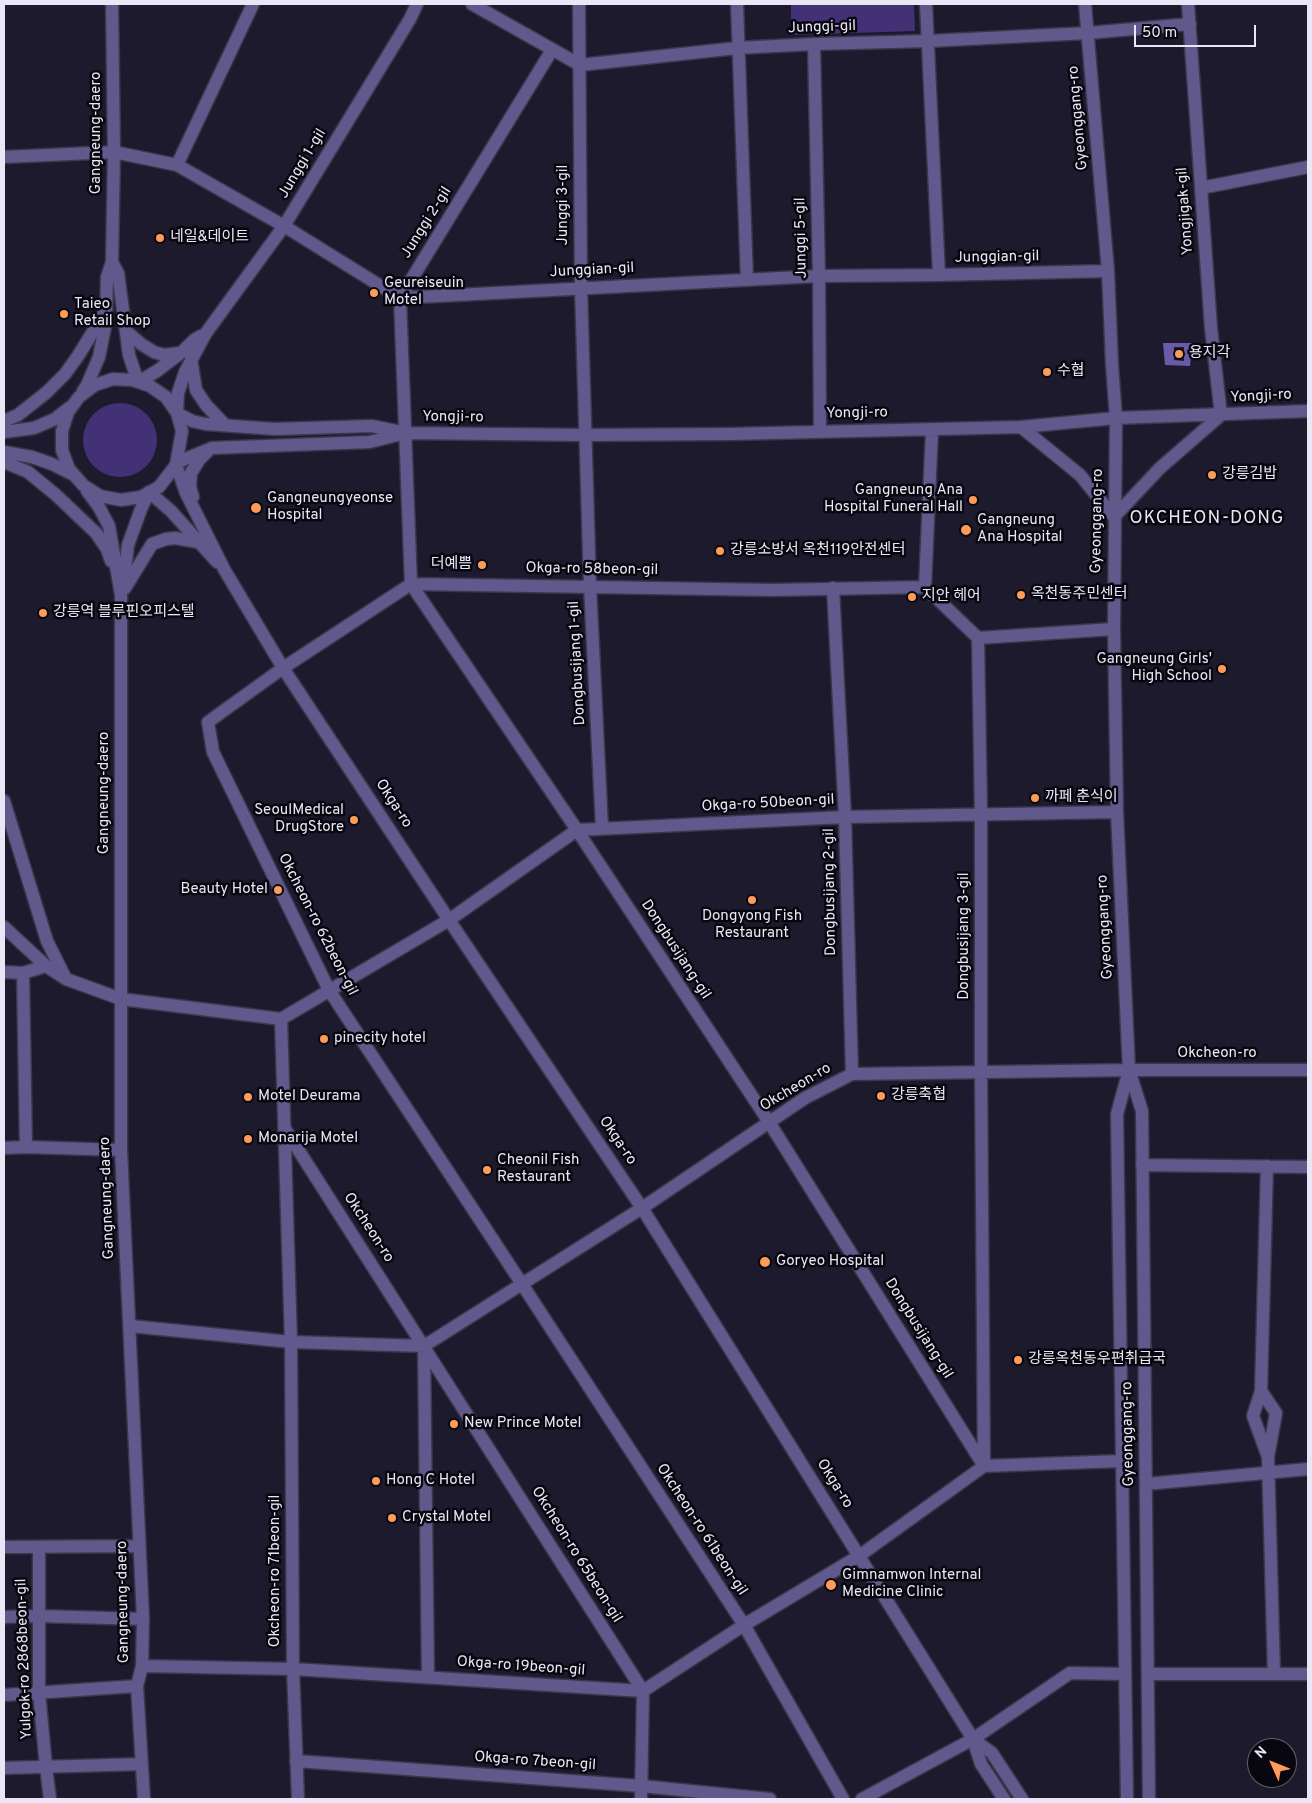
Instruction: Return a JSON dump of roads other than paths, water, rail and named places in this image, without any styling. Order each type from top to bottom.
[{"type":"street","name":"Gangneung-daero","points":[[112,4],[114,152],[112,262]]},
{"type":"street","points":[[177,165],[253,4]]},
{"type":"street","name":"Junggi 1-gil","points":[[186,356],[206,333],[284,226],[410,19],[417,4]]},
{"type":"street","points":[[472,4],[580,66]]},
{"type":"street","name":"Junggi 3-gil","points":[[579,4],[581,288],[585,435]]},
{"type":"street","points":[[737,4],[737,48],[747,280]]},
{"type":"street","points":[[926,4],[939,275]]},
{"type":"street","name":"Gyeonggang-ro","points":[[1085,4],[1108,271],[1116,418],[1114,630],[1117,812],[1129,1070],[1142,1111],[1149,1799]]},
{"type":"street","name":"Yongjigak-gil","points":[[1188,4],[1210,328],[1221,415]]},
{"type":"street","name":"Junggi-gil","points":[[580,66],[737,48],[1088,33],[1190,24]]},
{"type":"street","name":"Junggi 5-gil","points":[[814,44],[820,431]]},
{"type":"street","name":"Junggi 2-gil","points":[[400,298],[552,50]]},
{"type":"street","points":[[4,157],[114,152],[177,165],[284,226],[400,298],[411,584],[283,668]]},
{"type":"street","points":[[1201,188],[1308,167]]},
{"type":"street","points":[[112,262],[107,276],[106,322],[99,357],[87,385],[68,412],[62,431],[62,450],[70,470],[99,507],[109,526],[122,595]]},
{"type":"street","points":[[112,262],[118,273],[129,355],[138,382]]},
{"type":"street","name":"Junggian-gil","points":[[400,298],[819,276],[1108,271]]},
{"type":"street","points":[[4,420],[18,415],[47,392],[64,374],[89,339],[106,310]]},
{"type":"street","points":[[126,331],[154,352],[186,356]]},
{"type":"street","points":[[138,382],[186,356]]},
{"type":"street","points":[[186,356],[178,393],[177,413],[182,432],[177,463],[182,484],[224,569]]},
{"type":"street","points":[[186,356],[196,390],[206,405],[226,425]]},
{"type":"street","points":[[4,432],[34,428],[55,419],[95,385],[113,379],[132,380],[150,386],[166,397],[177,413]]},
{"type":"street","name":"Yongji-ro","points":[[177,413],[192,421],[205,424],[275,429],[372,426],[406,433],[585,435],[932,430],[1021,427],[1116,418],[1308,411]]},
{"type":"street","points":[[1021,427],[1080,475],[1114,517],[1160,468],[1221,415]]},
{"type":"street","points":[[932,430],[925,587],[978,638],[1114,630]]},
{"type":"street","name":"Yongji-ro","points":[[212,448],[370,442],[406,433]]},
{"type":"street","name":"Dongbusijang 1-gil","points":[[585,435],[590,586],[602,828]]},
{"type":"street","points":[[4,452],[32,457],[52,464],[100,496],[120,500],[141,497],[159,487],[177,463],[212,448]]},
{"type":"street","points":[[196,510],[190,487],[191,473],[199,460],[212,448]]},
{"type":"street","points":[[4,462],[28,472],[56,495],[96,533],[107,549],[122,595]]},
{"type":"street","points":[[122,595],[128,545],[141,509],[150,492]]},
{"type":"street","points":[[150,492],[171,511],[224,569]]},
{"type":"street","points":[[122,595],[139,563],[152,544],[175,538],[198,542]]},
{"type":"street","name":"Okga-ro","points":[[224,569],[283,668],[642,1208],[973,1739],[981,1764],[1004,1799]]},
{"type":"street","name":"Okga-ro 58beon-gil","points":[[411,584],[773,590],[925,587]]},
{"type":"street","name":"Dongbusijang-gil","points":[[411,584],[577,830],[769,1122],[984,1466]]},
{"type":"street","name":"Dongbusijang 2-gil","points":[[833,588],[845,817],[852,1074]]},
{"type":"street","name":"Gangneung-daero","points":[[122,595],[121,1150],[143,1619],[142,1666],[137,1686],[144,1799]]},
{"type":"street","name":"Dongbusijang 3-gil","points":[[978,638],[981,814],[984,1466]]},
{"type":"street","name":"Okcheon-ro 62beon-gil","points":[[283,668],[208,722],[213,752],[329,990],[522,1284]]},
{"type":"street","points":[[4,801],[47,941],[66,979]]},
{"type":"street","name":"Okga-ro 50beon-gil","points":[[577,830],[845,817],[1117,812]]},
{"type":"street","points":[[4,927],[46,966],[66,979],[121,998],[281,1020],[449,920],[577,830]]},
{"type":"street","points":[[4,972],[23,973],[46,966]]},
{"type":"street","points":[[23,973],[26,1147]]},
{"type":"street","points":[[281,1020],[291,1342]]},
{"type":"street","name":"Gyeonggang-ro","points":[[1127,1799],[1117,1114],[1129,1070]]},
{"type":"street","name":"Okcheon-ro","points":[[284,1128],[424,1346],[642,1208],[805,1098],[852,1074],[1129,1070],[1308,1070]]},
{"type":"street","points":[[4,1148],[121,1150]]},
{"type":"street","points":[[1142,1165],[1308,1167]]},
{"type":"street","points":[[1267,1166],[1261,1391],[1253,1416],[1268,1457]]},
{"type":"street","name":"Okcheon-ro 61beon-gil","points":[[522,1284],[744,1625],[843,1799]]},
{"type":"street","points":[[130,1326],[291,1342],[424,1346],[428,1677]]},
{"type":"street","name":"Okcheon-ro 71beon-gil","points":[[291,1342],[293,1669],[298,1799]]},
{"type":"street","name":"Okcheon-ro 65beon-gil","points":[[424,1346],[643,1691]]},
{"type":"street","points":[[1261,1391],[1276,1412],[1268,1457],[1274,1674]]},
{"type":"street","points":[[641,1799],[643,1691],[744,1625],[859,1556],[984,1466],[1121,1461]]},
{"type":"street","points":[[1146,1484],[1308,1469]]},
{"type":"street","points":[[4,1547],[140,1546]]},
{"type":"street","name":"Yulgok-ro 2868beon-gil","points":[[39,1547],[39,1692],[50,1799]]},
{"type":"street","points":[[4,1617],[39,1616],[143,1619]]},
{"type":"street","name":"Okga-ro 19beon-gil","points":[[142,1666],[293,1669],[643,1691]]},
{"type":"street","points":[[862,1799],[973,1739],[1070,1673],[1125,1674]]},
{"type":"street","points":[[1148,1674],[1308,1674]]},
{"type":"street","points":[[4,1694],[137,1686]]},
{"type":"street","name":"Okga-ro","points":[[973,1739],[992,1753],[1022,1799]]},
{"type":"street","name":"Okga-ro 7beon-gil","points":[[296,1761],[641,1786],[770,1799]]},
{"type":"street","points":[[4,1768],[142,1764]]},
{"type":"place","name":"네일&데이트","points":[[160,238]]},
{"type":"place","name":"Geureiseuin Motel","points":[[374,293]]},
{"type":"place","name":"Taieo Retail Shop","points":[[64,314]]},
{"type":"place","name":"용지각","points":[[1179,354]]},
{"type":"place","name":"수협","points":[[1047,372]]},
{"type":"place","name":"강릉김밥","points":[[1212,475]]},
{"type":"place","name":"Gangneung Ana Hospital Funeral Hall","points":[[973,500]]},
{"type":"place","name":"Gangneungyeonse Hospital","points":[[256,508]]},
{"type":"place","name":"Gangneung Ana Hospital","points":[[966,530]]},
{"type":"place","name":"강릉소방서 옥천119안전센터","points":[[720,551]]},
{"type":"place","name":"더예쁨","points":[[482,565]]},
{"type":"place","name":"옥천동주민센터","points":[[1021,595]]},
{"type":"place","name":"지안 헤어","points":[[912,597]]},
{"type":"place","name":"강릉역 블루핀오피스텔","points":[[43,613]]},
{"type":"place","name":"Gangneung Girls' High School","points":[[1222,669]]},
{"type":"place","name":"까페 춘식이","points":[[1035,798]]},
{"type":"place","name":"SeoulMedical DrugStore","points":[[354,820]]},
{"type":"place","name":"Beauty Hotel","points":[[278,890]]},
{"type":"place","name":"Dongyong Fish Restaurant","points":[[752,900]]},
{"type":"place","name":"pinecity hotel","points":[[324,1039]]},
{"type":"place","name":"강릉축협","points":[[881,1096]]},
{"type":"place","name":"Motel Deurama","points":[[248,1097]]},
{"type":"place","name":"Monarija Motel","points":[[248,1139]]},
{"type":"place","name":"Cheonil Fish Restaurant","points":[[487,1170]]},
{"type":"place","name":"Goryeo Hospital","points":[[765,1262]]},
{"type":"place","name":"강릉옥천동우편취급국","points":[[1018,1360]]},
{"type":"place","name":"New Prince Motel","points":[[454,1424]]},
{"type":"place","name":"Hong C Hotel","points":[[376,1481]]},
{"type":"place","name":"Crystal Motel","points":[[392,1518]]},
{"type":"place","name":"Gimnamwon Internal Medicine Clinic","points":[[831,1585]]},
{"type":"district","name":"OKCHEON-DONG","points":[[1207,519]]}]
